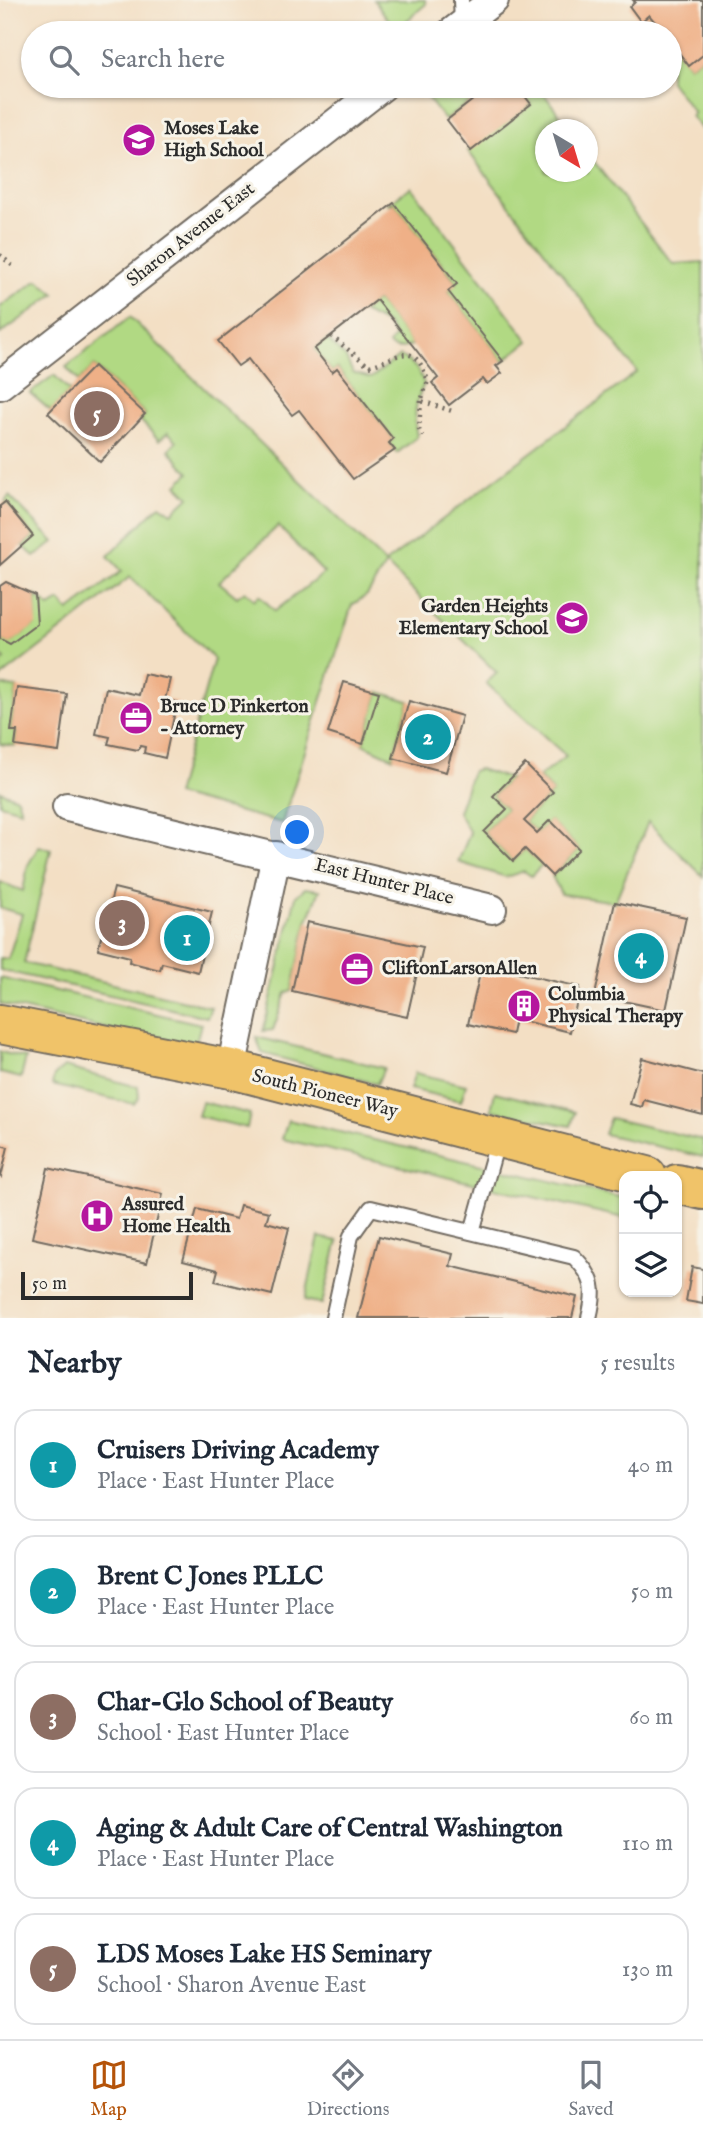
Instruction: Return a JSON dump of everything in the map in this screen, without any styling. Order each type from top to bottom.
[{"type":"main road","name":"South Pioneer Way","points":[[0,1024],[231,1069],[627,1171]]},
{"type":"main road","points":[[682,1185],[703,1191]]},
{"type":"street","points":[[458,19],[494,0]]},
{"type":"street","name":"Sharon Avenue East","points":[[0,385],[368,98]]},
{"type":"street","name":"East Hunter Place","points":[[67,807],[492,909]]},
{"type":"street","points":[[231,1069],[276,856]]},
{"type":"lane","points":[[472,1232],[498,1138]]},
{"type":"lane","points":[[332,1318],[351,1236],[371,1208],[574,1257],[589,1272],[594,1296],[589,1318]]},
{"type":"path","points":[[0,255],[14,267]]},
{"type":"path","points":[[331,336],[369,366],[382,363],[394,354],[406,354],[417,360],[428,381],[421,401],[419,429],[422,437]]},
{"type":"path","points":[[421,401],[455,412]]},
{"type":"green space","points":[[374,0],[425,0],[426,4],[406,21],[389,21]]},
{"type":"green space","points":[[649,15],[654,21],[642,21]]},
{"type":"green space","points":[[703,55],[703,131],[691,116],[694,113],[682,97],[682,57],[689,66]]},
{"type":"green space","points":[[428,98],[475,98],[445,120]]},
{"type":"green space","points":[[526,98],[547,98],[563,119],[535,119],[535,182],[598,182],[598,167],[673,264],[703,262],[703,876],[648,822],[615,902],[561,894],[552,876],[579,849],[550,821],[537,833],[524,821],[553,792],[539,777],[566,756],[486,683],[497,673],[386,564],[367,595],[352,605],[282,823],[176,795],[214,659],[130,577],[0,678],[0,664],[5,659],[0,655],[0,639],[10,643],[36,624],[35,595],[50,607],[60,601],[69,611],[122,571],[108,556],[160,505],[172,513],[189,497],[177,485],[189,473],[169,450],[177,441],[168,432],[159,440],[140,420],[145,414],[94,366],[79,381],[66,367],[130,317],[385,563],[637,372],[468,151],[531,104]],"holes":[[[278,526],[324,573],[275,611],[259,595],[255,600],[245,591],[237,597],[219,582]]]},
{"type":"green space","points":[[411,187],[529,341],[503,361],[448,291],[457,283],[394,203],[387,204]]},
{"type":"green space","points":[[38,280],[55,294],[0,334],[0,307]]},
{"type":"green space","points":[[377,300],[413,345],[398,349],[391,347],[389,344],[395,337],[388,325],[362,312]]},
{"type":"green space","points":[[327,339],[346,358],[353,373],[371,378],[400,356],[418,371],[424,384],[416,410],[417,437],[397,453],[389,443],[393,439],[337,368],[332,372],[314,349]]},
{"type":"green space","points":[[54,375],[70,391],[51,411],[30,393]]},
{"type":"green space","points":[[9,496],[54,542],[35,557],[23,546],[33,536],[5,502]]},
{"type":"green space","points":[[0,685],[17,688],[11,730],[17,731],[15,746],[0,744]]},
{"type":"green space","points":[[379,692],[409,701],[393,758],[363,744]]},
{"type":"green space","points":[[479,769],[510,779],[493,796],[507,809],[484,832],[513,861],[525,849],[542,865],[531,876],[524,871],[506,877],[458,862],[470,833],[458,812],[472,771]]},
{"type":"green space","points":[[0,791],[17,798],[21,810],[0,804]]},
{"type":"green space","points":[[39,846],[51,850],[24,963],[211,1007],[207,1017],[0,970],[0,958],[8,959],[22,914],[0,908],[0,882],[23,891],[28,865]]},
{"type":"green space","points":[[305,888],[320,890],[307,922],[292,991],[286,993],[273,1030],[263,1031],[296,896]]},
{"type":"green space","points":[[0,978],[201,1024],[194,1049],[0,1004]]},
{"type":"green space","points":[[256,1037],[384,1068],[377,1084],[262,1053]]},
{"type":"green space","points":[[0,1052],[26,1058],[21,1078],[0,1073]]},
{"type":"green space","points":[[64,1067],[138,1087],[139,1098],[134,1104],[52,1085],[54,1076]]},
{"type":"green space","points":[[415,1073],[466,1085],[461,1101],[410,1089]]},
{"type":"green space","points":[[495,1092],[575,1112],[571,1126],[491,1110]]},
{"type":"green space","points":[[202,1102],[250,1114],[247,1128],[198,1116]]},
{"type":"green space","points":[[610,1118],[703,1140],[703,1157],[604,1134]]},
{"type":"green space","points":[[288,1120],[619,1197],[619,1217],[282,1139]]},
{"type":"green space","points":[[319,1237],[338,1241],[322,1304],[305,1300]]},
{"type":"building","points":[[633,0],[703,0],[703,55],[689,66],[682,57],[682,21],[654,21],[649,15],[640,21],[630,7],[635,2]]},
{"type":"building","points":[[475,98],[526,98],[531,104],[471,151],[447,120]]},
{"type":"building","points":[[394,203],[457,284],[448,291],[503,361],[496,366],[502,373],[487,384],[483,379],[449,405],[432,383],[438,378],[377,300],[314,349],[332,372],[337,368],[393,439],[389,443],[395,450],[353,479],[299,410],[292,415],[248,359],[238,366],[218,341]]},
{"type":"building","points":[[94,366],[145,414],[100,462],[48,413]]},
{"type":"building","points":[[5,502],[33,536],[0,565],[0,506]]},
{"type":"building","points":[[6,582],[35,595],[37,624],[10,644],[0,639],[0,586]]},
{"type":"building","name":"Bruce D Pinkerton - Attorney","points":[[144,674],[170,679],[165,700],[177,702],[165,758],[144,753],[145,747],[140,746],[138,750],[108,744],[110,737],[96,734],[106,688],[139,695]]},
{"type":"building","points":[[344,682],[379,692],[363,744],[328,733]]},
{"type":"building","points":[[17,688],[67,694],[59,752],[15,746],[17,731],[11,731]]},
{"type":"building","points":[[409,701],[462,716],[446,772],[393,758]]},
{"type":"building","points":[[525,764],[553,792],[524,821],[537,833],[550,820],[579,849],[552,876],[525,849],[513,861],[484,832],[507,809],[493,796]]},
{"type":"building","points":[[114,888],[212,912],[198,972],[162,963],[160,970],[129,962],[130,957],[98,949]]},
{"type":"building","points":[[615,902],[686,917],[666,1010],[595,995]]},
{"type":"building","name":"CliftonLarsonAllen","points":[[307,922],[423,947],[407,1017],[292,991]]},
{"type":"building","name":"Columbia Physical Therapy","points":[[482,965],[580,987],[570,1032],[515,1019],[512,1034],[468,1024]]},
{"type":"building","points":[[642,1058],[703,1074],[703,1115],[644,1100],[642,1107],[630,1104]]},
{"type":"building","points":[[0,1145],[8,1147],[1,1177],[0,1176]]},
{"type":"building","name":"Assured Home Health","points":[[48,1168],[163,1194],[147,1263],[32,1238]]},
{"type":"building","points":[[240,1205],[269,1212],[266,1222],[289,1228],[272,1295],[215,1281],[218,1270],[183,1261],[197,1209],[236,1219]]},
{"type":"building","points":[[379,1236],[453,1254],[450,1266],[577,1297],[572,1318],[358,1318]]},
{"type":"building","points":[[692,1267],[703,1269],[703,1304],[686,1301]]},
{"type":"place","name":"Moses Lake High School","points":[[139,140]]},
{"type":"place","name":"LDS Moses Lake HS Seminary","points":[[97,414]]},
{"type":"place","name":"Garden Heights Elementary School","points":[[572,618]]},
{"type":"place","name":"Bruce D Pinkerton - Attorney","points":[[136,718]]},
{"type":"place","name":"Brent C Jones PLLC","points":[[428,737]]},
{"type":"place","name":"Char-Glo School of Beauty","points":[[122,923]]},
{"type":"place","name":"Cruisers Driving Academy","points":[[187,938]]},
{"type":"place","name":"Aging & Adult Care of Central Washington","points":[[641,956]]},
{"type":"place","name":"CliftonLarsonAllen","points":[[357,969]]},
{"type":"place","name":"Columbia Physical Therapy","points":[[524,1006]]},
{"type":"place","name":"Assured Home Health","points":[[97,1216]]}]
